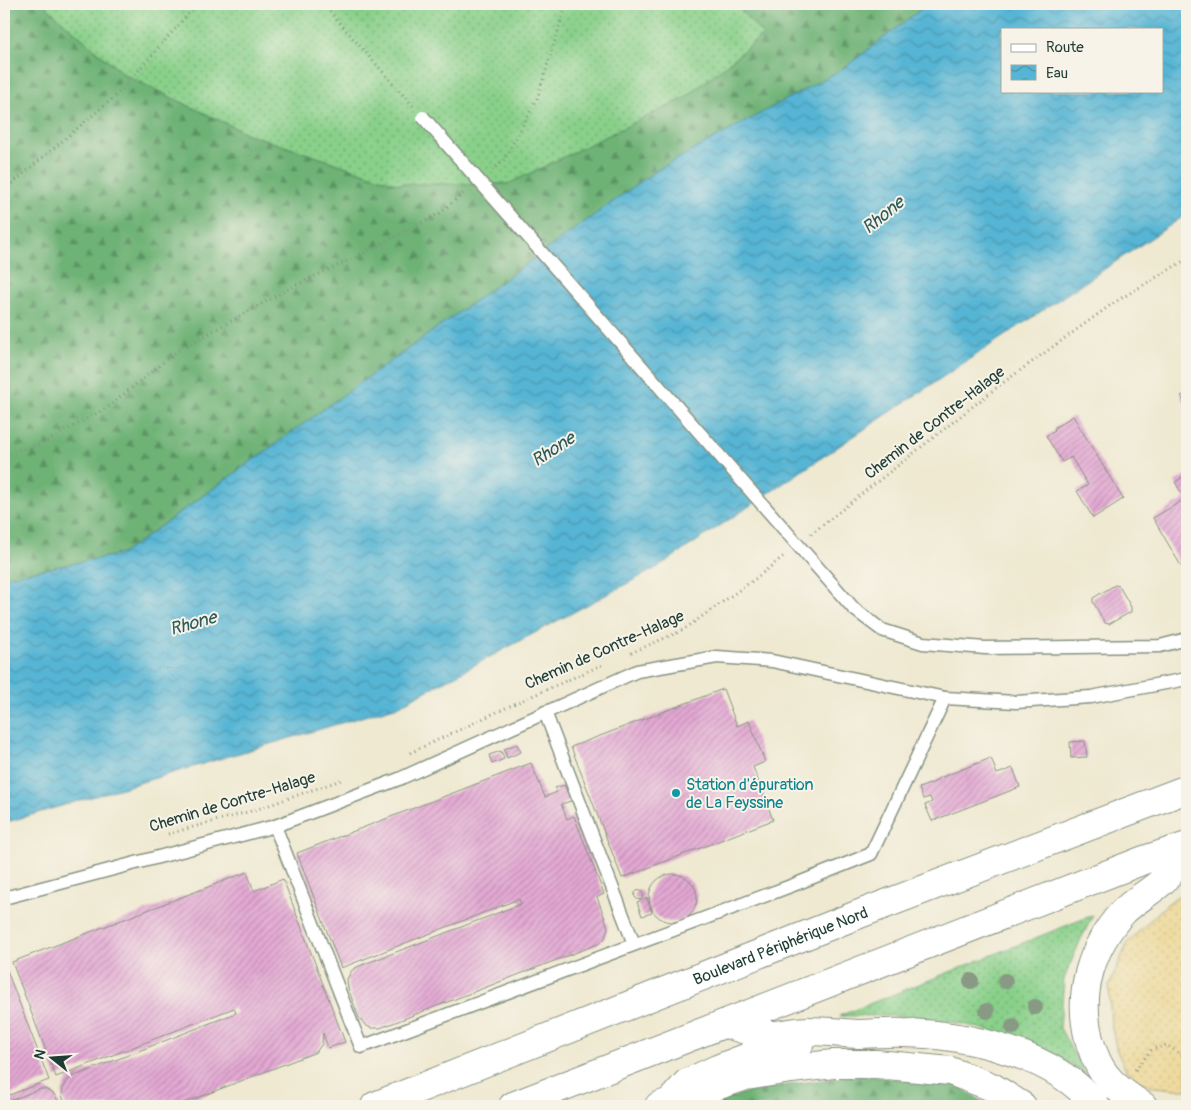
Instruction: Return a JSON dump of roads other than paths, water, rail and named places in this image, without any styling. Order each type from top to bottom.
[{"type":"main road","name":"Boulevard Périphérique Nord","points":[[375,1106],[872,909],[1187,789]]},
{"type":"main road","points":[[513,1106],[1144,860],[1187,846]]},
{"type":"main road","points":[[1143,1106],[1108,1078],[1097,1062],[1085,1023],[1086,983],[1098,948],[1110,929],[1135,901],[1160,883],[1187,852]]},
{"type":"main road","points":[[726,1024],[768,1035],[807,1031],[859,1034],[904,1033],[941,1036],[979,1043],[1021,1055],[1046,1065],[1068,1079],[1085,1093],[1096,1106]]},
{"type":"main road","points":[[665,1104],[687,1083],[740,1060],[789,1047],[859,1034]]},
{"type":"main road","points":[[665,1104],[746,1076],[825,1065],[877,1064],[950,1071],[992,1087],[1022,1106]]},
{"type":"lane","points":[[423,117],[854,609],[882,630],[923,643],[985,648],[1160,646],[1187,640]]},
{"type":"lane","points":[[4,898],[275,826],[399,779],[637,671],[717,657],[772,660],[945,698],[1016,702],[1091,697],[1187,679]]},
{"type":"lane","points":[[275,826],[361,1047],[796,884],[871,854],[945,698]]},
{"type":"lane","points":[[545,712],[634,944]]},
{"type":"water","name":"Rhone","points":[[928,4],[1187,4],[1187,214],[658,567],[398,706],[4,823],[4,577],[122,554],[657,170],[844,68]]},
{"type":"place","name":"Station d'épuration de La Feyssine","points":[[676,793]]}]
